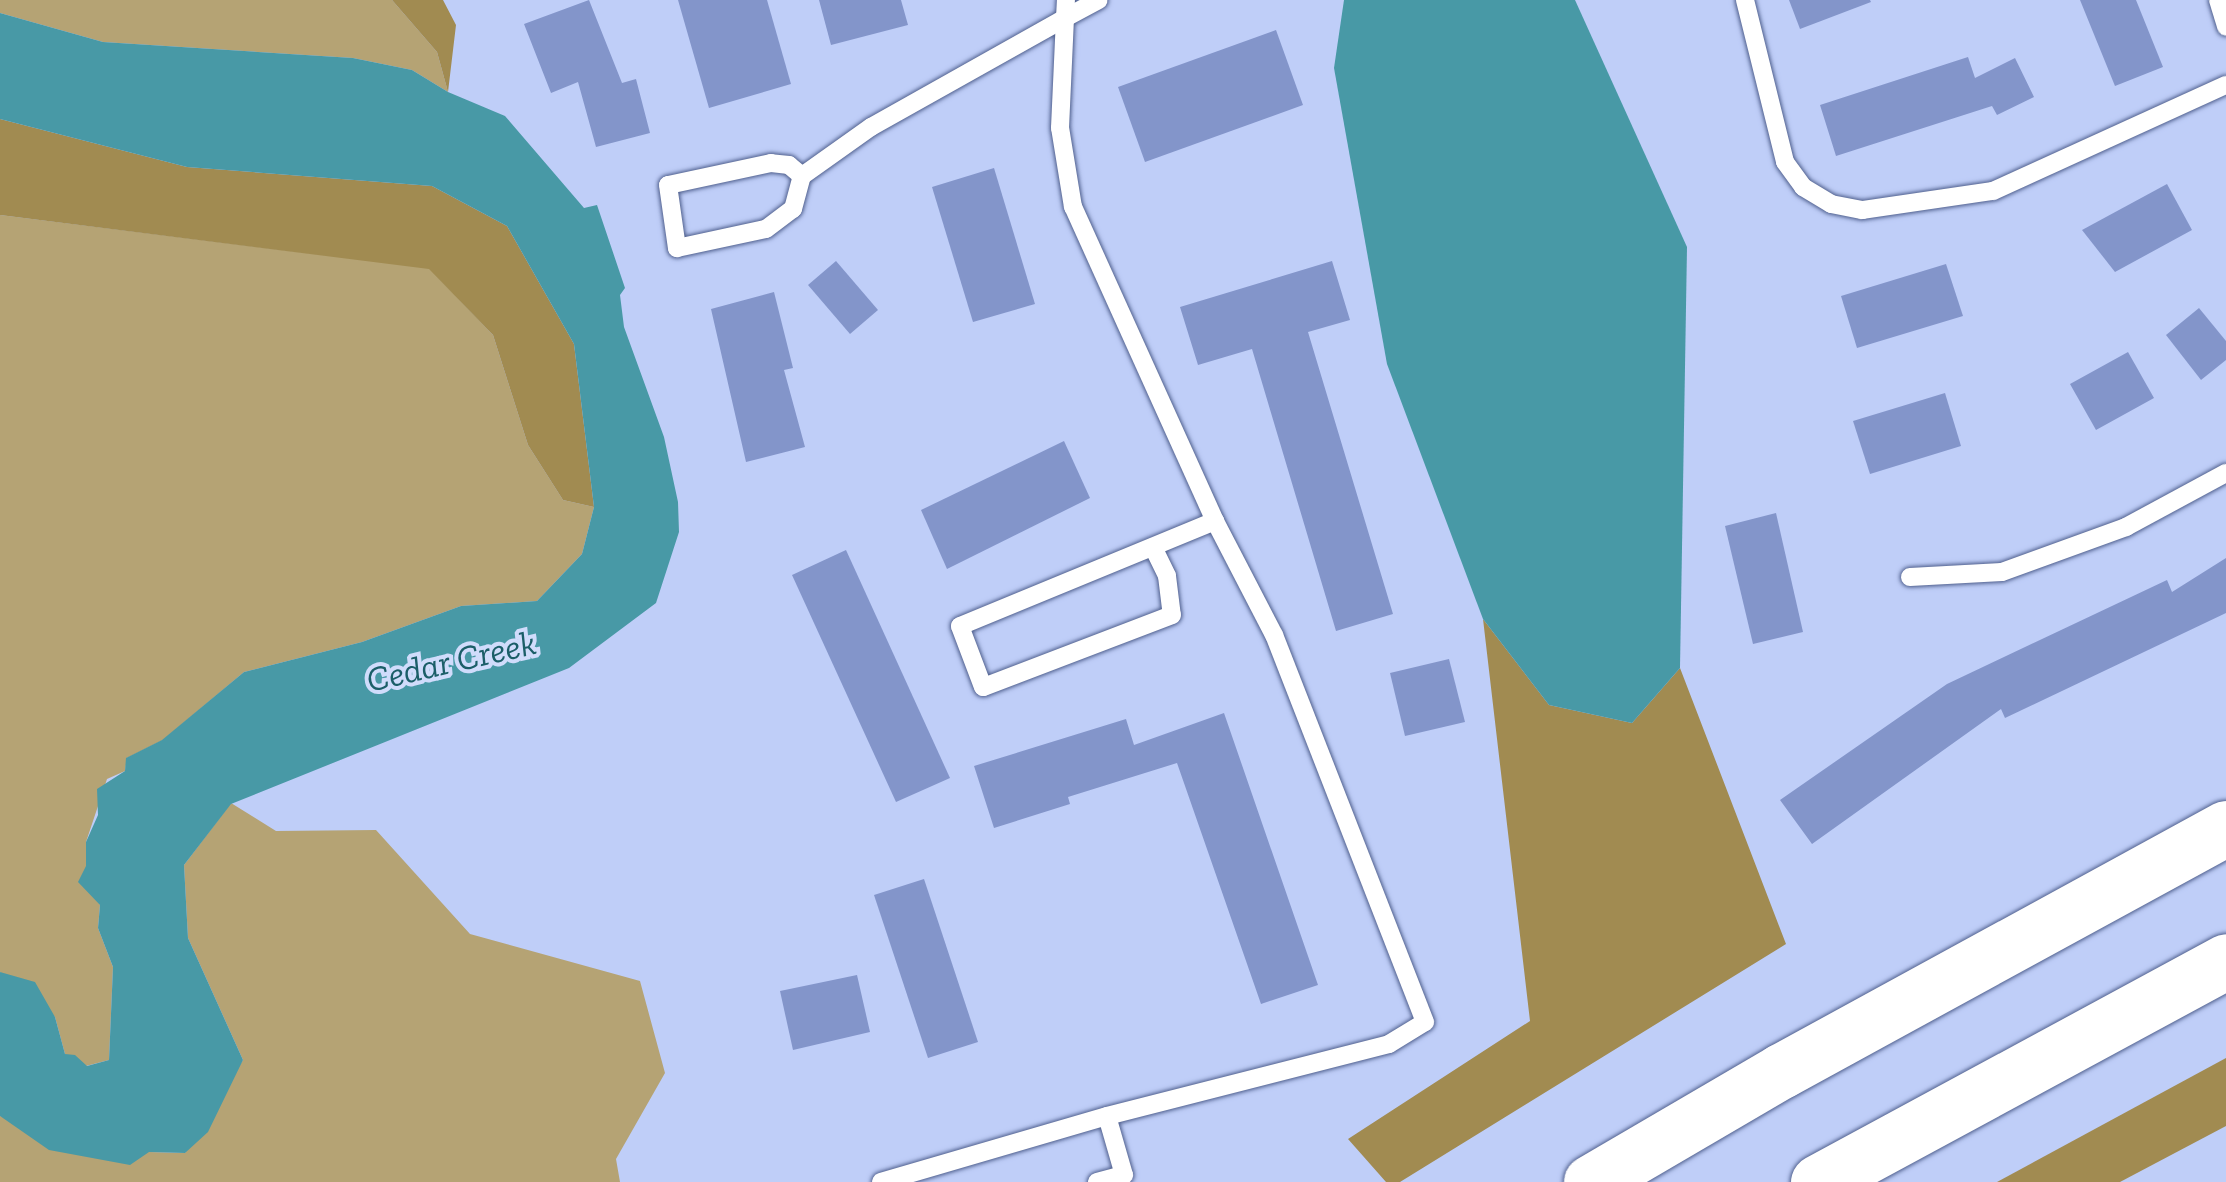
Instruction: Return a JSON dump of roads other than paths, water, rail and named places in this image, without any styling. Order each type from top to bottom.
[{"type":"highway","points":[[1591,1182],[1781,1071],[2226,828]]},
{"type":"highway","points":[[1818,1182],[2226,961]]},
{"type":"lane","points":[[802,176],[789,165],[770,162],[668,185],[677,248],[766,230],[793,209],[802,176],[871,128],[1066,9],[1099,0]]},
{"type":"lane","points":[[1744,0],[1785,162],[1803,187],[1831,204],[1862,210],[1994,191],[2226,85]]},
{"type":"lane","points":[[2218,0],[2226,27]]},
{"type":"lane","points":[[881,1182],[1107,1116],[1389,1044],[1425,1022],[1274,636],[1216,521],[1072,207],[1060,128],[1066,9]]},
{"type":"lane","points":[[1910,577],[2002,572],[2126,527],[2226,474]]},
{"type":"lane","points":[[1153,547],[1167,576],[1172,615],[984,687],[960,626],[1216,521]]},
{"type":"lane","points":[[1096,1182],[1124,1174],[1107,1116]]},
{"type":"water","points":[[1344,0],[1575,0],[1687,247],[1680,668],[1632,723],[1549,705],[1483,619],[1387,364],[1334,68]]},
{"type":"water","name":"Cedar Creek","points":[[0,13],[103,42],[353,58],[412,70],[448,92],[505,116],[584,208],[597,205],[625,288],[620,295],[624,327],[664,437],[678,502],[679,532],[656,603],[569,668],[231,804],[184,865],[188,938],[243,1060],[208,1132],[185,1153],[149,1152],[130,1165],[49,1150],[0,1116],[0,972],[35,982],[55,1017],[65,1054],[75,1055],[87,1066],[109,1060],[113,967],[98,928],[100,905],[78,882],[86,866],[86,842],[98,815],[97,789],[125,771],[126,758],[162,740],[244,672],[362,642],[461,606],[537,601],[582,554],[594,507],[574,344],[507,226],[432,186],[187,167],[0,119]]}]
